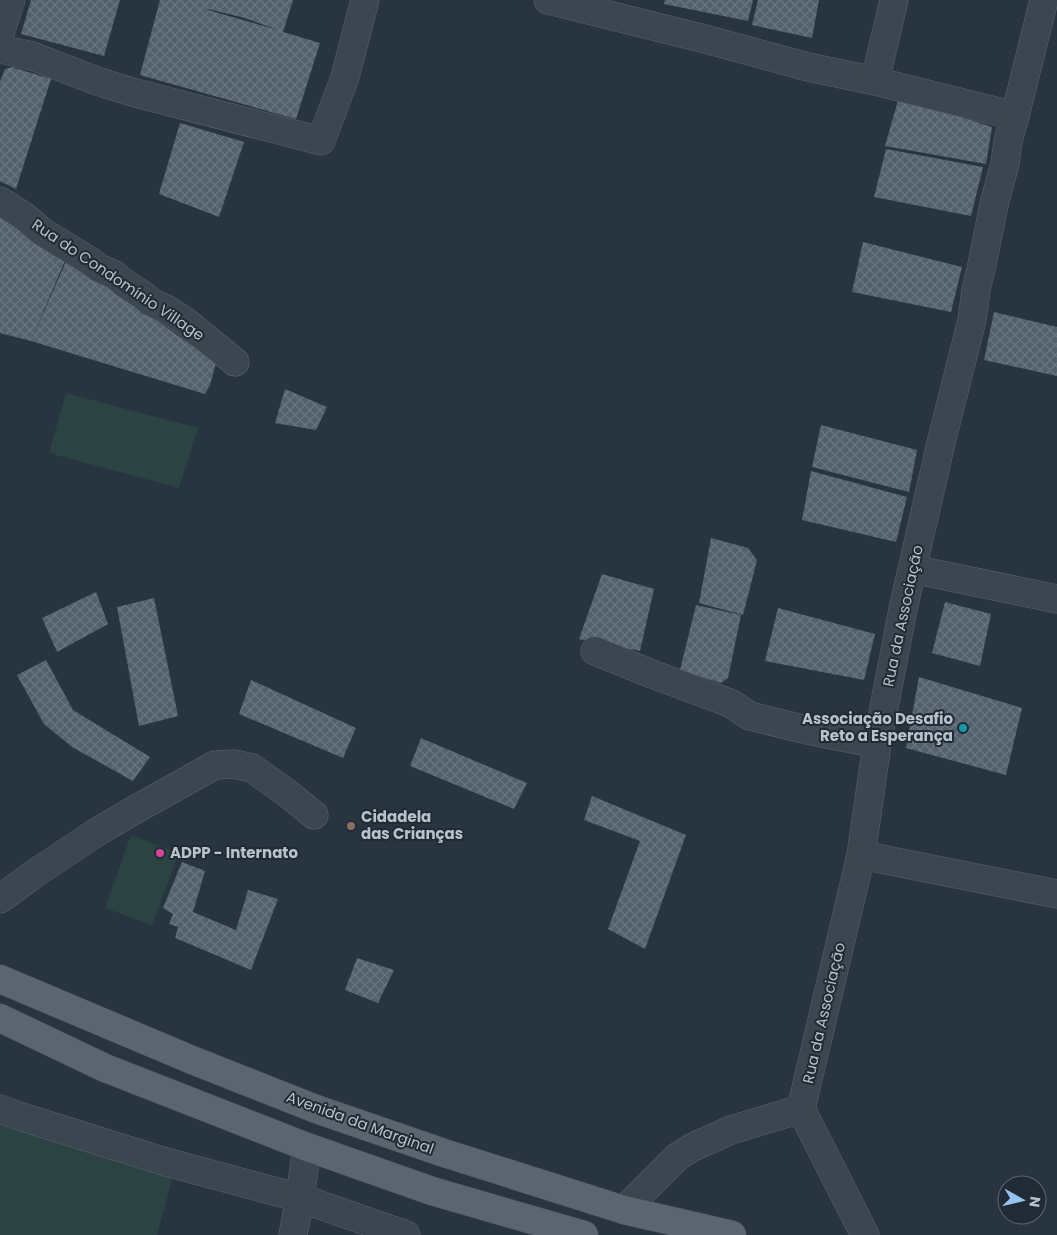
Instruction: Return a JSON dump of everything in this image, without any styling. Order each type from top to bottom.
[{"type":"main road","name":"Avenida da Marginal","points":[[0,979],[192,1060],[316,1109],[444,1153],[624,1210],[732,1235]]},
{"type":"main road","points":[[0,1018],[105,1068],[307,1147],[432,1191],[584,1235]]},
{"type":"street","points":[[0,33],[11,0]]},
{"type":"street","points":[[0,49],[32,56],[97,81],[132,92],[321,141],[345,77],[365,0]]},
{"type":"street","points":[[548,0],[808,67],[875,81],[1015,116]]},
{"type":"street","points":[[875,81],[894,0]]},
{"type":"street","name":"Rua da Associação","points":[[801,1109],[861,855],[877,744],[912,569],[972,320],[976,290],[995,200],[1005,164],[1008,141],[1044,0]]},
{"type":"street","name":"Rua do Condomínio Village","points":[[0,201],[25,217],[41,231],[99,268],[114,274],[152,302],[186,322],[235,362]]},
{"type":"street","points":[[912,569],[1057,599]]},
{"type":"street","points":[[595,651],[730,703],[750,716],[877,744]]},
{"type":"street","points":[[0,899],[97,832],[215,766],[234,764],[252,768],[314,815]]},
{"type":"street","points":[[861,855],[1057,894]]},
{"type":"street","points":[[0,1109],[166,1162],[300,1198],[406,1235]]},
{"type":"street","points":[[624,1210],[677,1157],[693,1147],[731,1130],[801,1109],[865,1235]]},
{"type":"street","points":[[293,1235],[307,1147]]},
{"type":"green space","points":[[66,393],[198,428],[179,488],[49,453]]},
{"type":"green space","points":[[131,835],[179,853],[152,925],[105,908]]},
{"type":"green space","points":[[0,1120],[175,1169],[157,1235],[0,1235]]},
{"type":"building","points":[[31,0],[120,0],[104,56],[21,34]]},
{"type":"building","points":[[160,0],[293,0],[283,32],[320,43],[296,119],[140,75]],"holes":[[[208,9],[245,18],[278,30]]]},
{"type":"building","points":[[665,0],[753,0],[748,21],[664,4]]},
{"type":"building","points":[[758,0],[819,0],[812,38],[752,25]]},
{"type":"building","points":[[12,67],[51,79],[16,189],[0,181],[0,82],[5,69]]},
{"type":"building","points":[[899,97],[992,127],[986,164],[885,146]]},
{"type":"building","points":[[180,123],[244,142],[219,217],[159,194]]},
{"type":"building","points":[[886,149],[983,167],[971,216],[874,197]]},
{"type":"building","points":[[0,211],[67,256],[31,341],[0,333]]},
{"type":"building","points":[[863,242],[962,267],[951,312],[852,292]]},
{"type":"building","points":[[68,257],[216,363],[210,385],[205,394],[31,341]]},
{"type":"building","points":[[994,312],[1057,327],[1057,376],[984,360]]},
{"type":"building","points":[[285,389],[327,407],[316,430],[275,423]]},
{"type":"building","points":[[821,425],[917,450],[909,492],[812,467]]},
{"type":"building","points":[[811,471],[907,497],[896,542],[802,520]]},
{"type":"building","points":[[711,538],[748,548],[757,560],[743,615],[699,603]]},
{"type":"building","points":[[602,574],[654,589],[640,651],[579,639]]},
{"type":"building","points":[[96,592],[108,624],[57,652],[42,618]]},
{"type":"building","points":[[154,598],[178,716],[139,726],[117,607]]},
{"type":"building","points":[[945,602],[991,614],[980,666],[932,653]]},
{"type":"building","points":[[696,605],[741,615],[728,678],[721,683],[680,670]]},
{"type":"building","points":[[778,608],[875,634],[864,680],[765,661]]},
{"type":"building","points":[[46,660],[73,710],[150,757],[133,781],[72,747],[44,724],[17,675]]},
{"type":"building","name":"Associação Desafio Reto a Esperança","points":[[919,677],[1022,708],[1006,775],[906,748]]},
{"type":"building","points":[[251,680],[356,728],[343,758],[239,714]]},
{"type":"building","points":[[421,738],[527,783],[514,809],[410,766]]},
{"type":"building","points":[[592,796],[686,835],[645,949],[608,929],[640,841],[584,820]]},
{"type":"building","points":[[182,862],[205,871],[193,912],[236,930],[248,890],[278,899],[251,970],[175,938],[178,927],[169,924],[173,914],[163,908]]},
{"type":"building","points":[[357,958],[394,970],[378,1003],[345,990]]},
{"type":"place","name":"Associação Desafio Reto a Esperança","points":[[963,728]]},
{"type":"place","name":"Cidadela das Crianças","points":[[351,826]]},
{"type":"place","name":"ADPP - Internato","points":[[160,853]]}]
